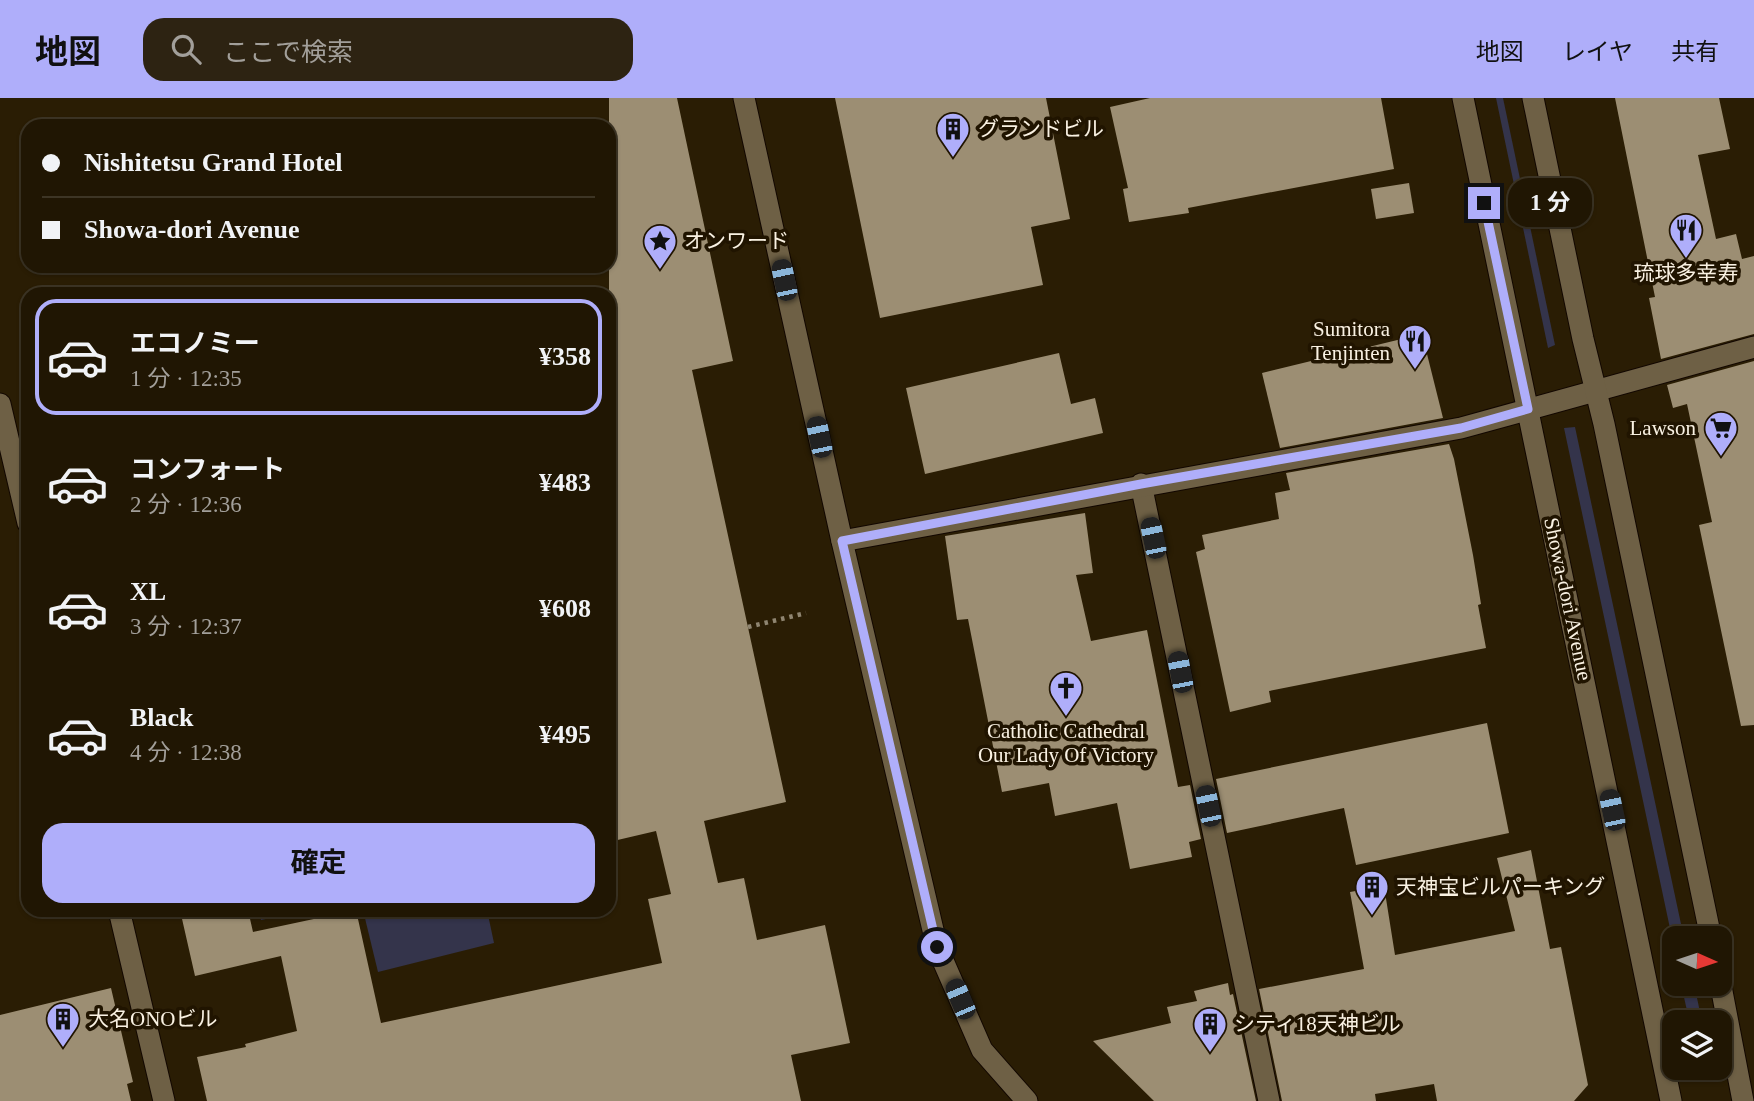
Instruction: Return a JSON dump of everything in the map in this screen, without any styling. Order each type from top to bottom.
[{"type":"street","points":[[744,98],[842,541],[937,947],[982,1049],[1027,1101]]},
{"type":"street","name":"Showa-dori Avenue","points":[[1463,98],[1671,1101]]},
{"type":"street","points":[[1533,98],[1708,926]]},
{"type":"street","points":[[842,541],[1141,484],[1461,428],[1754,347]]},
{"type":"street","points":[[0,404],[21,493]]},
{"type":"street","points":[[1141,484],[1269,1101]]},
{"type":"street","points":[[121,917],[164,1101]]},
{"type":"street","points":[[1723,996],[1743,1101]]},
{"type":"path","points":[[748,627],[806,613]]},
{"type":"shaded area","points":[[1496,98],[1503,98],[1555,345],[1548,348]]},
{"type":"shaded area","points":[[1575,427],[1681,926],[1669,926],[1564,428]]},
{"type":"shaded area","points":[[365,917],[488,917],[494,943],[378,972]]},
{"type":"shaded area","points":[[1684,996],[1697,996],[1700,1010],[1687,1010]]},
{"type":"building","points":[[609,98],[677,98],[733,361],[692,370],[786,802],[704,821],[718,883],[744,878],[757,940],[825,925],[850,1043],[791,1055],[801,1101],[207,1101],[197,1057],[246,1047],[245,1044],[297,1031],[281,956],[195,976],[182,917],[250,917],[253,932],[323,917],[358,917],[381,1023],[662,963],[648,899],[671,894],[656,831],[616,840],[616,287],[609,287],[609,273],[616,273],[616,119],[609,119]]},
{"type":"building","name":"グランドビル","points":[[835,98],[1046,98],[1070,219],[1031,227],[1043,285],[880,318]]},
{"type":"building","points":[[1150,98],[1381,98],[1394,169],[1188,208],[1189,213],[1129,222],[1123,189],[1128,188],[1110,107]]},
{"type":"building","points":[[1615,98],[1719,98],[1730,149],[1698,155],[1716,239],[1736,234],[1742,259],[1754,256],[1754,334],[1661,359],[1649,298],[1655,297]]},
{"type":"building","points":[[1409,183],[1414,213],[1376,219],[1371,189]]},
{"type":"building","points":[[1422,334],[1443,418],[1280,448],[1262,373]]},
{"type":"building","points":[[1059,353],[1071,404],[1095,398],[1103,433],[925,474],[906,388]]},
{"type":"building","points":[[1754,361],[1754,725],[1741,726],[1699,525],[1712,522],[1687,404],[1673,408],[1667,385]]},
{"type":"building","points":[[1449,444],[1473,555],[1486,648],[1269,691],[1271,702],[1230,712],[1196,552],[1205,549],[1202,535],[1279,519],[1275,493],[1290,490],[1286,473]]},
{"type":"building","points":[[1085,513],[1093,573],[1076,575],[1091,641],[1147,630],[1178,787],[1190,785],[1201,839],[1189,842],[1192,857],[1130,869],[1117,803],[1055,816],[1049,783],[1002,792],[968,619],[957,620],[945,536]]},
{"type":"building","points":[[1487,723],[1509,833],[1356,865],[1344,808],[1227,833],[1216,779]]},
{"type":"building","points":[[1531,850],[1550,949],[1561,947],[1588,1085],[1574,1101],[1437,1101],[1434,1084],[1375,1094],[1376,1101],[1282,1101],[1259,989],[1364,969],[1350,892],[1384,886],[1395,955],[1515,931],[1497,858]]},
{"type":"building","name":"シティ18天神ビル","points":[[1228,983],[1230,995],[1233,994],[1256,1101],[1154,1101],[1093,1041],[1171,1023],[1167,1007],[1197,1001],[1194,991]]},
{"type":"building","name":"大名ONOビル","points":[[111,988],[133,1082],[127,1084],[131,1101],[0,1101],[0,1015]]},
{"type":"place","name":"グランドビル","points":[[953,159]]},
{"type":"place","name":"琉球多幸寿","points":[[1686,260]]},
{"type":"place","name":"オンワード","points":[[660,271]]},
{"type":"place","name":"Sumitora Tenjinten","points":[[1415,371]]},
{"type":"place","name":"Lawson","points":[[1721,458]]},
{"type":"place","name":"Catholic Cathedral Our Lady Of Victory","points":[[1066,718]]},
{"type":"place","name":"天神宝ビルパーキング","points":[[1372,917]]},
{"type":"place","name":"大名ONOビル","points":[[63,1049]]},
{"type":"place","name":"シティ18天神ビル","points":[[1210,1054]]},
{"type":"route","points":[[937,947],[842,541],[1141,484],[1461,428],[1528,409],[1484,203]]}]
